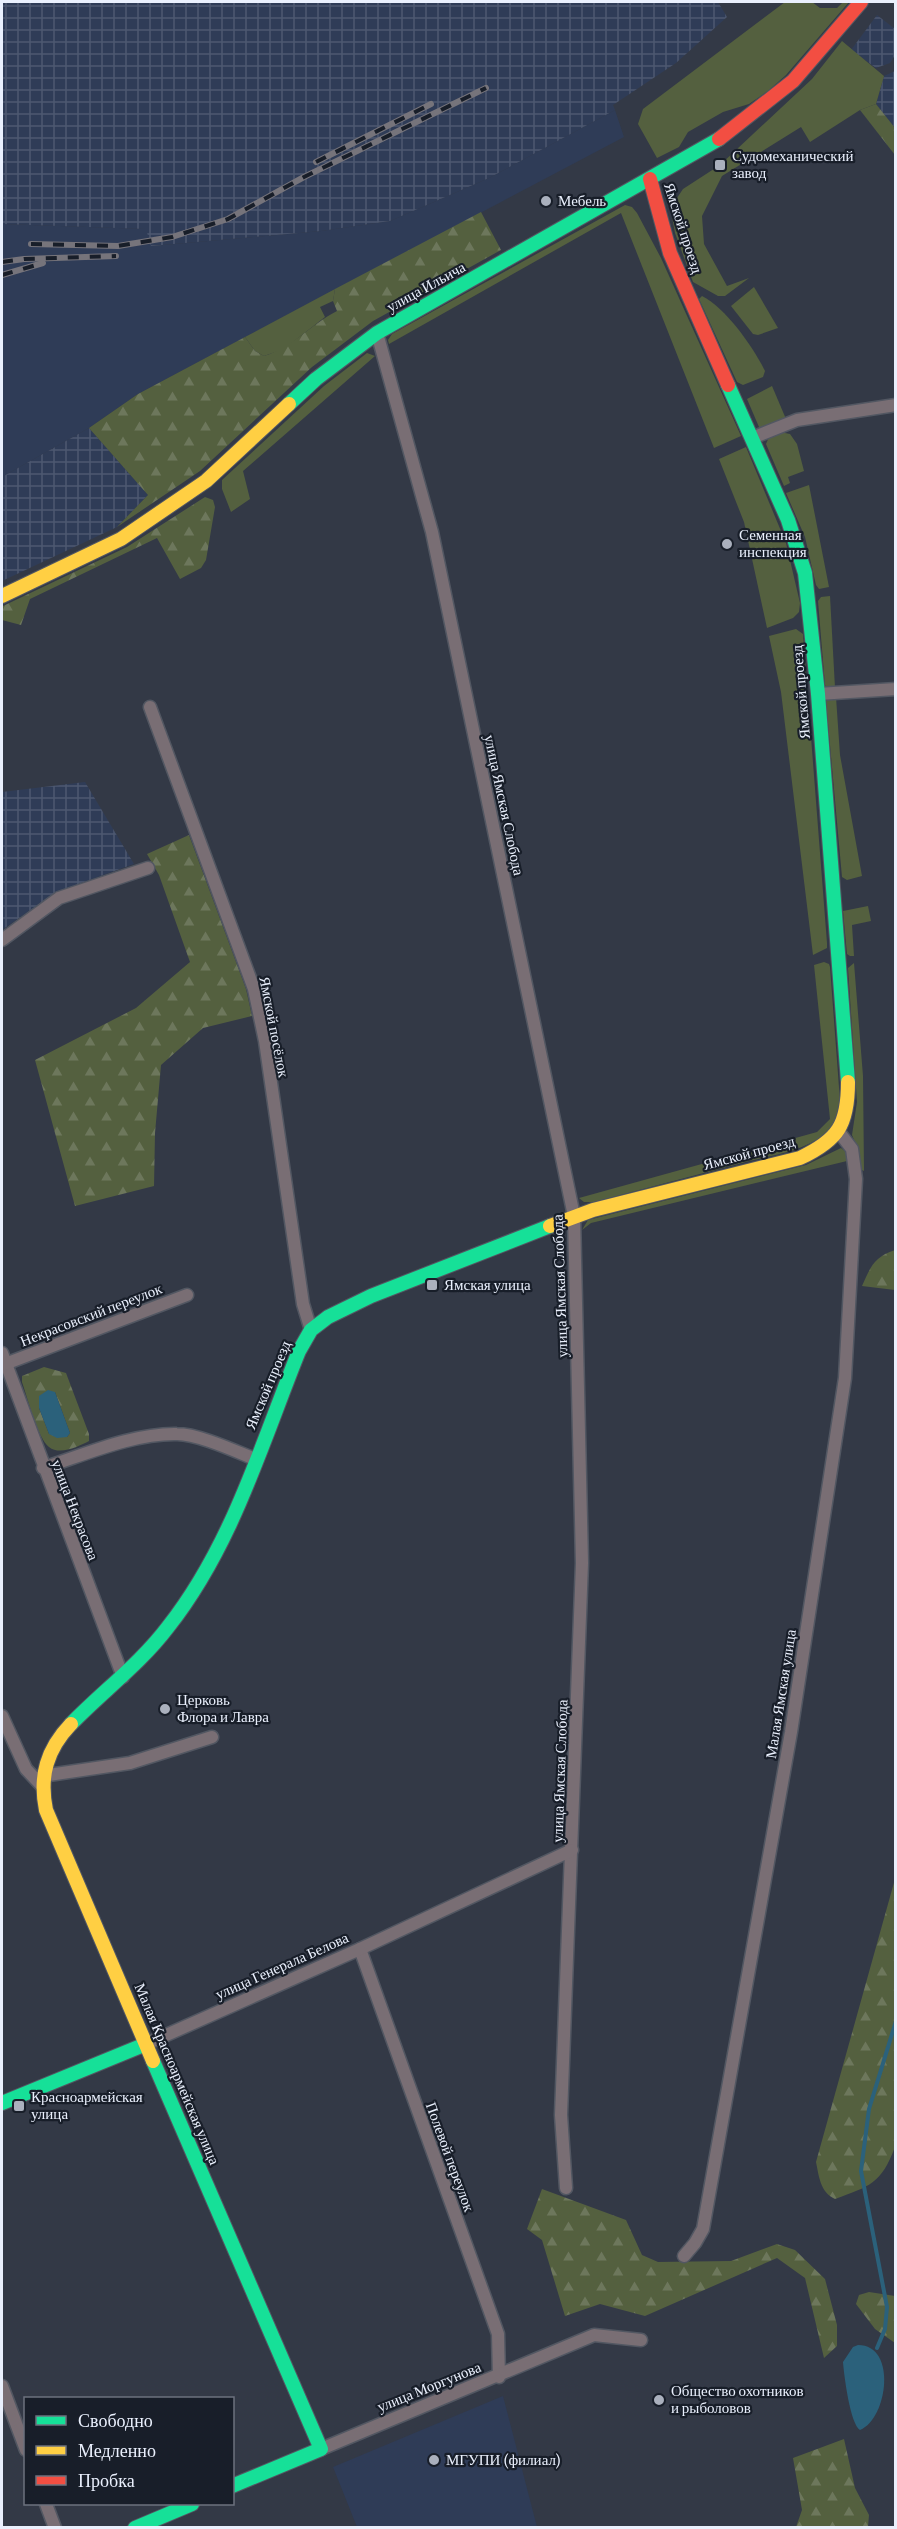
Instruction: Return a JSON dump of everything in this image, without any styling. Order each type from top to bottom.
[{"type":"main road","name":"улица Ильича","points":[[2,596],[121,539],[206,481],[316,379],[377,333],[710,146],[793,81],[861,2]]},
{"type":"main road","name":"Ямской проезд","points":[[42,1781],[48,1757],[58,1739],[160,1638],[188,1600],[238,1507],[299,1351],[311,1330],[328,1317],[371,1296],[574,1216],[800,1158],[826,1145],[839,1132],[845,1116],[848,1087],[818,694],[805,573],[788,520],[670,253],[650,179]]},
{"type":"main road","name":"Малая Красноармейская улица","points":[[42,1781],[48,1819],[321,2449]]},
{"type":"main road","name":"улица Генерала Белова","points":[[2,2103],[147,2044]]},
{"type":"main road","name":"улица Моргунова","points":[[234,2485],[321,2449]]},
{"type":"main road","points":[[135,2528],[190,2505]]},
{"type":"street","name":"улица Ямская Слобода","points":[[377,333],[432,532],[574,1216],[582,1563],[561,2115],[566,2188]]},
{"type":"street","points":[[752,438],[797,420],[896,405]]},
{"type":"street","points":[[818,694],[896,689]]},
{"type":"street","name":"Ямской посёлок","points":[[150,707],[254,988],[265,1041],[303,1304],[311,1330]]},
{"type":"street","points":[[2,940],[60,898],[148,868]]},
{"type":"street","name":"Малая Ямская улица","points":[[684,2256],[703,2229],[791,1732],[845,1378],[856,1179],[852,1149],[839,1132]]},
{"type":"street","name":"Некрасовский переулок","points":[[3,1358],[187,1295]]},
{"type":"street","name":"улица Некрасова","points":[[3,1358],[123,1677]]},
{"type":"street","points":[[44,1468],[129,1441],[178,1434],[228,1448],[255,1459]]},
{"type":"street","name":"Малая Красноармейская улица","points":[[2,1716],[26,1769],[42,1781]]},
{"type":"street","points":[[42,1781],[130,1763],[212,1737]]},
{"type":"street","name":"улица Генерала Белова","points":[[147,2044],[360,1949],[572,1850]]},
{"type":"street","name":"Полевой переулок","points":[[360,1949],[498,2334],[499,2377]]},
{"type":"street","name":"улица Моргунова","points":[[321,2449],[499,2377],[594,2335],[641,2340]]},
{"type":"street","points":[[2,2386],[24,2445]]},
{"type":"street","points":[[46,2505],[55,2528]]},
{"type":"shaded area","points":[[2,2],[718,2],[727,17],[676,63],[613,105],[615,110],[489,178],[390,221],[321,231],[151,246],[146,229],[2,224]]},
{"type":"shaded area","points":[[877,15],[895,29],[895,55],[890,63],[876,68],[851,50]]},
{"type":"shaded area","points":[[895,71],[895,128],[876,104],[884,76]]},
{"type":"shaded area","points":[[615,110],[624,137],[138,394],[89,428],[2,477],[2,224],[147,229],[152,246],[321,231],[390,221],[489,178]]},
{"type":"shaded area","points":[[89,428],[148,495],[117,527],[2,581],[2,477]]},
{"type":"shaded area","points":[[85,782],[134,864],[56,892],[2,930],[2,792]]},
{"type":"shaded area","points":[[48,1390],[55,1392],[70,1433],[67,1437],[57,1438],[49,1434],[39,1408],[39,1396]]},
{"type":"shaded area","points":[[858,2345],[870,2348],[879,2357],[884,2383],[877,2412],[870,2423],[860,2430],[856,2426],[850,2409],[843,2362],[853,2347]]},
{"type":"shaded area","name":"МГУПИ (филиал)","points":[[503,2396],[537,2527],[357,2527],[333,2467]]},
{"type":"green space","points":[[785,2],[812,2],[820,8],[837,8],[843,2],[849,2],[786,75],[768,91],[749,104],[723,112],[688,132],[679,147],[657,158],[638,124],[643,109]]},
{"type":"green space","points":[[842,41],[884,76],[876,104],[860,110],[810,142],[801,127],[722,176],[702,216],[704,244],[727,286],[749,278],[725,296],[718,296],[693,282],[675,233],[672,217],[675,201],[683,189],[720,165],[812,79]]},
{"type":"green space","points":[[876,104],[895,128],[895,155],[860,110]]},
{"type":"green space","points":[[625,205],[632,207],[637,213],[661,258],[741,436],[714,448],[621,213],[389,344],[388,340],[392,334]]},
{"type":"green space","points":[[481,212],[501,250],[373,321],[312,367],[200,471],[117,527],[148,495],[89,428],[138,394],[245,337],[255,351],[264,356],[284,347],[337,311],[333,301],[335,289]]},
{"type":"green space","points":[[754,287],[778,328],[758,335],[753,334],[731,306]]},
{"type":"green space","points":[[335,289],[333,301],[320,307],[325,317],[284,349],[264,356],[255,351],[245,337]]},
{"type":"green space","points":[[702,296],[720,309],[738,329],[765,371],[763,377],[743,385],[737,382],[699,299]]},
{"type":"green space","points":[[367,353],[375,356],[243,471],[250,499],[231,512],[222,489],[222,480],[324,386]]},
{"type":"green space","points":[[772,386],[786,419],[763,428],[759,427],[747,399]]},
{"type":"green space","points":[[780,432],[790,434],[797,444],[804,471],[788,477],[790,483],[784,486],[766,444],[769,437]]},
{"type":"green space","points":[[746,447],[786,543],[800,603],[799,612],[793,618],[767,628],[744,522],[719,459]]},
{"type":"green space","points":[[809,485],[829,587],[819,589],[816,585],[805,537],[786,493]]},
{"type":"green space","points":[[205,497],[213,500],[215,507],[206,560],[201,568],[180,579],[157,538],[30,599],[21,625],[2,620],[3,606],[127,547]]},
{"type":"green space","points":[[830,596],[835,688],[826,688],[825,685],[818,601],[821,597]]},
{"type":"green space","points":[[796,629],[803,634],[827,943],[827,948],[813,955],[781,692],[769,636]]},
{"type":"green space","points":[[836,697],[840,755],[862,876],[847,880],[842,877],[826,701]]},
{"type":"green space","points":[[189,835],[246,989],[252,1016],[203,1028],[161,1065],[155,1133],[154,1186],[75,1206],[35,1060],[136,1008],[190,962],[159,875],[147,854]]},
{"type":"green space","points":[[868,906],[871,921],[852,925],[854,956],[850,956],[847,954],[843,911]]},
{"type":"green space","points":[[824,962],[830,967],[840,1101],[835,1119],[825,1134],[785,1153],[594,1202],[584,1202],[579,1198],[817,1132],[830,1119],[814,965]]},
{"type":"green space","points":[[854,963],[863,1076],[864,1171],[860,1169],[857,1147],[852,1135],[857,1102],[848,968]]},
{"type":"green space","points":[[841,1148],[846,1152],[847,1161],[591,1223],[582,1230],[588,1220],[806,1165]]},
{"type":"green space","points":[[895,1250],[895,1290],[862,1286],[874,1263]]},
{"type":"green space","points":[[44,1367],[66,1373],[89,1434],[89,1441],[58,1451],[49,1447],[37,1427],[22,1376]],"holes":[[[55,1392],[70,1433],[67,1437],[49,1434],[39,1408],[39,1397]]]},
{"type":"green space","points":[[895,1879],[895,2147],[885,2169],[873,2182],[835,2199],[823,2188],[816,2162]]},
{"type":"green space","points":[[542,2189],[626,2220],[642,2255],[658,2262],[731,2261],[777,2244],[795,2250],[825,2279],[837,2325],[837,2346],[824,2358],[805,2278],[777,2258],[645,2316],[600,2304],[565,2316],[542,2240],[527,2229]]},
{"type":"green space","points":[[869,2292],[895,2296],[895,2343],[875,2329],[856,2304],[859,2295]]},
{"type":"green space","points":[[844,2439],[855,2488],[869,2515],[868,2527],[796,2527],[802,2510],[793,2458]]},
{"type":"waterway","points":[[877,2348],[885,2329],[887,2307],[861,2171],[869,2109],[896,2021]]},
{"type":"railway","points":[[31,244],[118,246],[172,237],[228,219],[304,177],[486,88]]},
{"type":"railway","points":[[316,162],[431,104]]},
{"type":"railway","points":[[2,262],[24,259],[116,256]]},
{"type":"railway","points":[[2,275],[43,263]]},
{"type":"traffic: fast","points":[[289,404],[316,379],[377,333],[719,139]]},
{"type":"traffic: fast","points":[[728,385],[788,520],[805,573],[818,694],[848,1082]]},
{"type":"traffic: fast","points":[[71,1724],[146,1653],[190,1596],[228,1529],[299,1351],[311,1330],[328,1317],[371,1296],[550,1226]]},
{"type":"traffic: fast","points":[[2,2103],[146,2044]]},
{"type":"traffic: fast","points":[[153,2061],[321,2449],[234,2485]]},
{"type":"traffic: fast","points":[[135,2528],[190,2505]]},
{"type":"traffic: slow","points":[[2,596],[121,539],[206,481],[289,404]]},
{"type":"traffic: slow","points":[[550,1226],[593,1210],[800,1158],[824,1145],[838,1129],[846,1109],[848,1082]]},
{"type":"traffic: slow","points":[[71,1724],[56,1743],[47,1764],[44,1786],[46,1810],[153,2061]]},
{"type":"traffic: jam","points":[[719,139],[793,81],[861,2]]},
{"type":"traffic: jam","points":[[650,179],[670,253],[728,385]]},
{"type":"place","name":"Судомеханический завод","points":[[720,165]]},
{"type":"place","name":"Мебель","points":[[546,201]]},
{"type":"place","name":"Семенная инспекция","points":[[727,544]]},
{"type":"place","name":"Ямская улица","points":[[432,1285]]},
{"type":"place","name":"Церковь Флора и Лавра","points":[[165,1709]]},
{"type":"place","name":"Красноармейская улица","points":[[19,2106]]},
{"type":"place","name":"Общество охотников и рыболовов","points":[[659,2400]]},
{"type":"place","name":"МГУПИ (филиал)","points":[[434,2460]]}]
